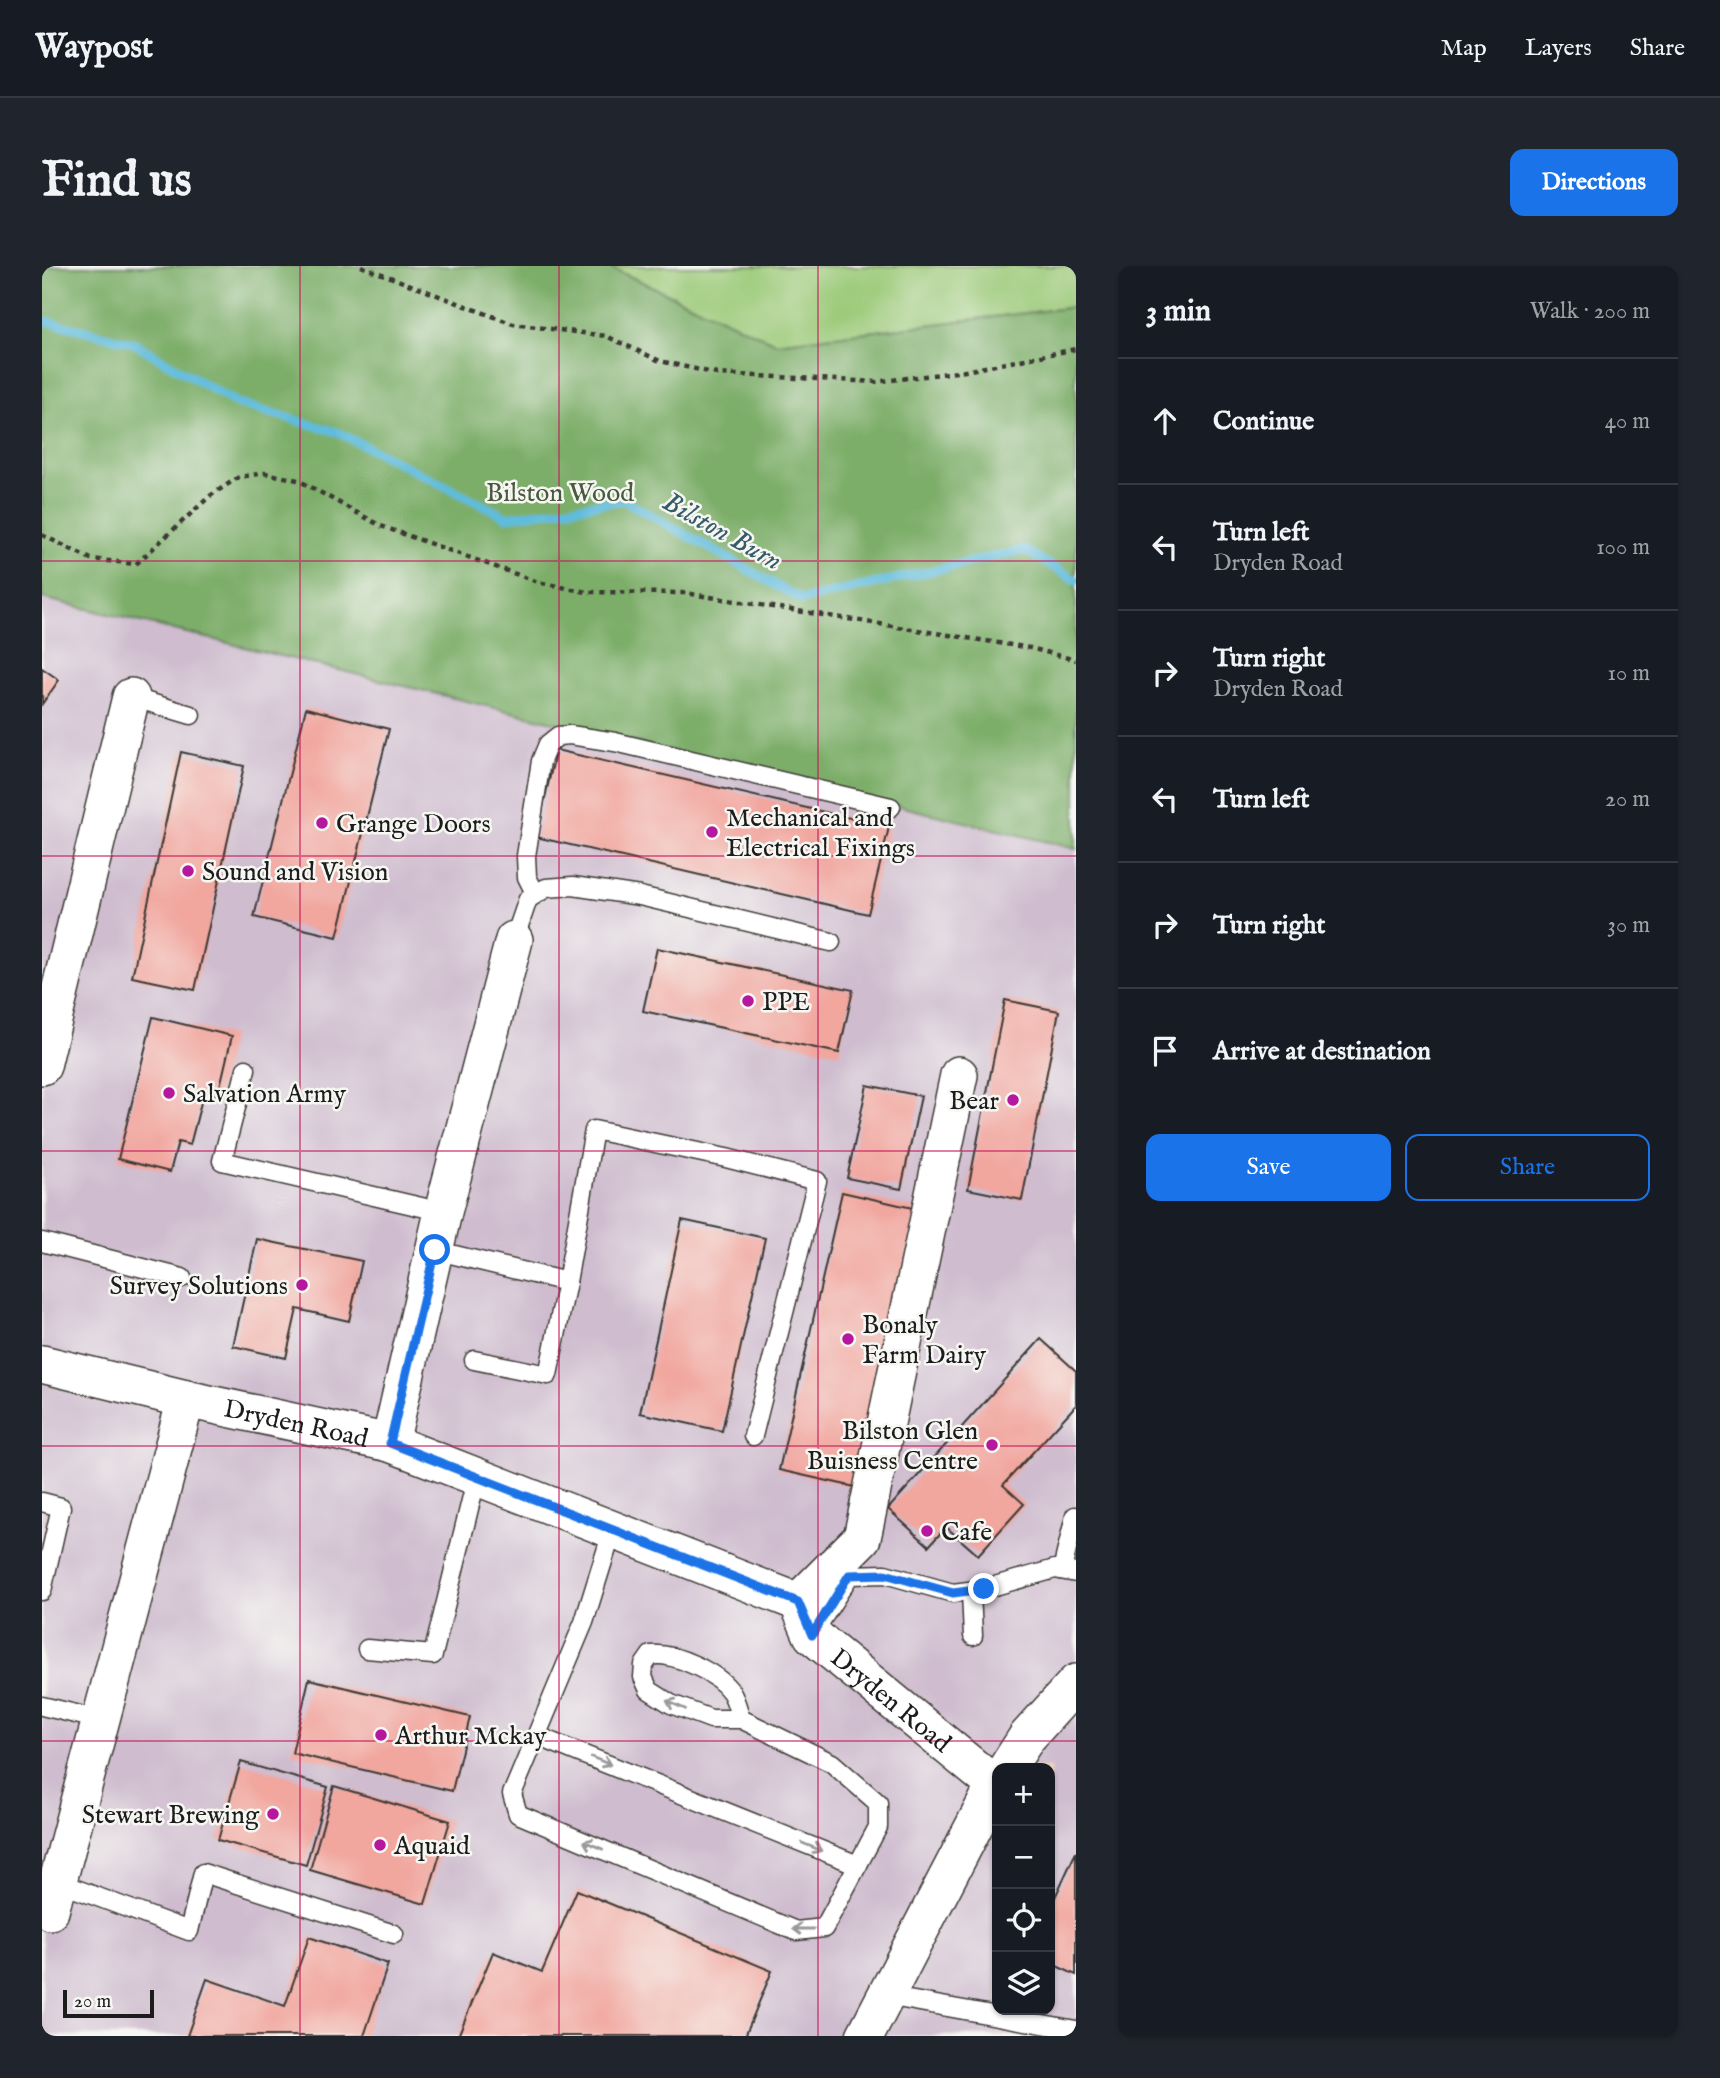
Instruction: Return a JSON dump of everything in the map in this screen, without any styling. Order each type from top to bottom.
[{"type":"street","points":[[44,1045],[131,697]]},
{"type":"street","points":[[390,1443],[443,1212],[514,940]]},
{"type":"street","points":[[798,1602],[862,1538],[958,1075]]},
{"type":"street","name":"Dryden Road","points":[[42,1364],[186,1399],[390,1443],[798,1602],[812,1635],[992,1773]]},
{"type":"street","points":[[50,1890],[101,1720],[186,1399]]},
{"type":"street","points":[[1010,1763],[1027,1737],[1076,1683]]},
{"type":"street","points":[[866,2036],[992,1794]]},
{"type":"lane","points":[[131,697],[191,715]]},
{"type":"lane","points":[[536,893],[527,877],[526,856],[541,761],[548,744],[558,736],[570,735],[615,742],[891,807]]},
{"type":"lane","points":[[514,940],[528,899],[546,888],[573,886],[640,896],[831,942]]},
{"type":"lane","points":[[246,1069],[222,1161],[443,1212]]},
{"type":"lane","points":[[474,1360],[548,1375],[594,1130],[726,1158],[817,1181],[753,1436]]},
{"type":"lane","points":[[42,1242],[182,1278]]},
{"type":"lane","points":[[435,1250],[567,1282]]},
{"type":"lane","points":[[368,1649],[433,1655],[477,1476]]},
{"type":"lane","points":[[42,1502],[61,1507],[42,1591]]},
{"type":"lane","points":[[812,1635],[849,1575],[885,1574],[953,1593],[984,1589],[1055,1569],[1069,1572],[1075,1516]]},
{"type":"lane","points":[[613,1529],[584,1622],[512,1794],[518,1814],[796,1931],[824,1928],[878,1828],[878,1803],[832,1763],[741,1719],[711,1719],[671,1704],[649,1690],[643,1677],[644,1665],[651,1655],[664,1654],[683,1659],[711,1675],[731,1692],[741,1719]]},
{"type":"lane","points":[[971,1591],[973,1636]]},
{"type":"lane","points":[[42,1706],[101,1720]]},
{"type":"lane","points":[[537,1736],[858,1865]]},
{"type":"lane","points":[[50,1890],[189,1931],[203,1873],[394,1934]]},
{"type":"lane","points":[[886,1996],[1076,2030]]},
{"type":"path","points":[[361,266],[513,324],[606,336],[660,361],[717,374],[875,382],[965,371],[1076,349]]},
{"type":"path","points":[[42,535],[91,559],[136,564],[210,496],[239,477],[265,473],[298,480],[381,526],[538,583],[587,592],[685,593],[1030,648],[1076,660]]},
{"type":"shaded area","points":[[42,593],[1076,835],[1076,2036],[42,2036]]},
{"type":"green space","name":"Bilston Wood","points":[[42,266],[607,266],[776,343],[1076,307],[1076,849],[42,598]]},
{"type":"green space","points":[[607,266],[1076,266],[1076,307],[776,343]]},
{"type":"building","points":[[42,668],[59,680],[42,704]]},
{"type":"building","name":"Grange Doors","points":[[306,708],[389,729],[337,937],[254,917]]},
{"type":"building","name":"Mechanical and Electrical Fixings","points":[[556,750],[889,827],[868,914],[536,837]]},
{"type":"building","name":"Sound and Vision","points":[[181,752],[244,766],[195,990],[132,977]]},
{"type":"building","name":"PPE","points":[[657,948],[853,990],[839,1053],[643,1011]]},
{"type":"building","name":"Bear","points":[[1005,1000],[1059,1011],[1022,1200],[968,1189]]},
{"type":"building","name":"Salvation Army","points":[[153,1017],[232,1036],[218,1095],[204,1091],[190,1145],[178,1142],[170,1172],[118,1159]]},
{"type":"building","points":[[867,1085],[921,1096],[901,1189],[847,1178]]},
{"type":"building","name":"Bonaly Farm Dairy","points":[[842,1192],[917,1209],[855,1487],[779,1470]]},
{"type":"building","points":[[682,1220],[765,1238],[722,1431],[640,1413]]},
{"type":"building","name":"Survey Solutions","points":[[257,1239],[362,1261],[349,1321],[297,1309],[286,1358],[233,1346]]},
{"type":"building","name":"Bilston Glen Buisness Centre","points":[[1041,1339],[1076,1371],[1076,1405],[1003,1485],[1024,1504],[978,1555],[946,1527],[929,1546],[888,1509]]},
{"type":"building","name":"Arthur Mckay","points":[[309,1679],[470,1717],[452,1791],[292,1753]]},
{"type":"building","name":"Stewart Brewing","points":[[241,1762],[328,1787],[306,1865],[218,1840]]},
{"type":"building","name":"Aquaid","points":[[334,1786],[450,1821],[425,1904],[310,1870]]},
{"type":"building","points":[[1076,1852],[1076,1975],[1055,1965],[1055,1897]]},
{"type":"building","points":[[577,1890],[772,1971],[745,2036],[458,2036],[493,1952],[542,1972]]},
{"type":"building","points":[[309,1937],[388,1964],[364,2036],[187,2036],[207,1979],[285,2006]]},
{"type":"waterway","name":"Bilston Burn","points":[[42,320],[134,343],[236,403],[337,432],[507,517],[624,500],[802,600],[1024,550],[1076,580]]},
{"type":"place","name":"Grange Doors","points":[[322,823]]},
{"type":"place","name":"Mechanical and Electrical Fixings","points":[[712,832]]},
{"type":"place","name":"Sound and Vision","points":[[188,871]]},
{"type":"place","name":"PPE","points":[[748,1001]]},
{"type":"place","name":"Salvation Army","points":[[169,1093]]},
{"type":"place","name":"Bear","points":[[1013,1100]]},
{"type":"place","name":"Survey Solutions","points":[[302,1285]]},
{"type":"place","name":"Bonaly Farm Dairy","points":[[848,1339]]},
{"type":"place","name":"Bilston Glen Buisness Centre","points":[[992,1445]]},
{"type":"place","name":"Cafe","points":[[927,1531]]},
{"type":"place","name":"Arthur Mckay","points":[[381,1735]]},
{"type":"place","name":"Stewart Brewing","points":[[273,1814]]},
{"type":"place","name":"Aquaid","points":[[380,1845]]},
{"type":"route","points":[[435,1250],[390,1443],[798,1602],[812,1635],[849,1575],[885,1574],[953,1593],[984,1589]]}]
